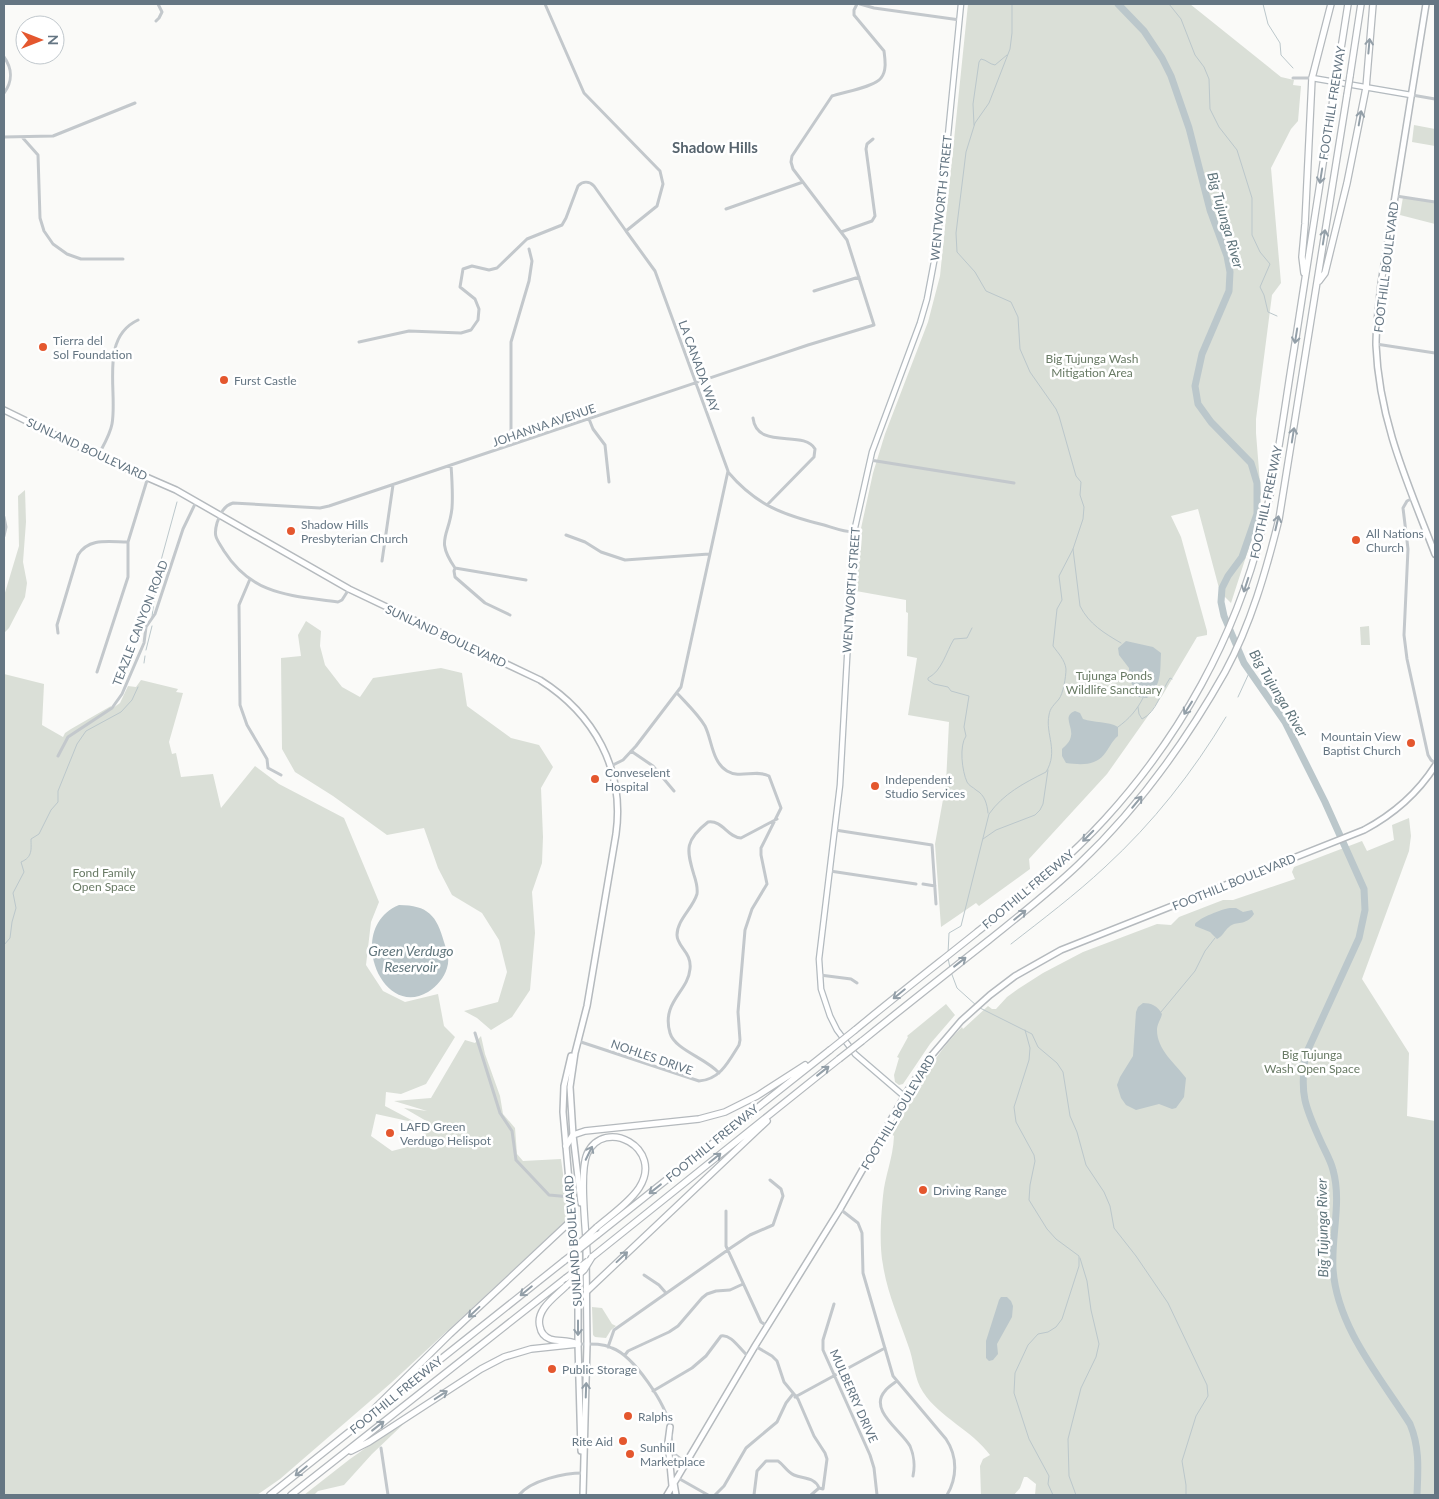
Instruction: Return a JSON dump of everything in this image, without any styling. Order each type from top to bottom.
[{"type":"highway","points":[[1305,280],[1302,257],[1312,78],[1331,4]]},
{"type":"highway","name":"FOOTHILL FREEWAY","points":[[270,1495],[938,964],[1053,870],[1115,808],[1163,746],[1212,666],[1232,622],[1253,563],[1266,516],[1278,452],[1348,4]]},
{"type":"highway","name":"FOOTHILL FREEWAY","points":[[291,1495],[566,1278],[589,1255],[599,1252],[1068,875],[1125,817],[1174,754],[1218,683],[1241,635],[1261,582],[1278,518],[1361,4]]},
{"type":"highway","points":[[1317,285],[1324,272],[1347,183],[1366,88],[1374,4]]},
{"type":"highway","points":[[566,1146],[573,1135],[585,1132],[698,1118],[725,1112],[757,1096],[830,1050]]},
{"type":"highway","points":[[587,1291],[808,1084]]},
{"type":"highway","points":[[573,1254],[582,1241],[597,1227],[635,1192],[644,1177],[645,1165],[642,1153],[633,1143],[623,1138],[612,1137],[597,1142],[585,1159],[584,1180],[589,1255],[584,1270],[543,1308],[540,1318],[542,1333],[549,1338],[570,1340],[578,1344]]},
{"type":"highway","points":[[332,1446],[573,1219]]},
{"type":"highway","points":[[340,1456],[369,1442],[474,1374],[504,1357],[531,1349],[578,1344]]},
{"type":"main road","name":"WENTWORTH STREET","points":[[905,1097],[864,1063],[846,1044],[830,1016],[821,989],[819,959],[840,785],[854,532],[870,460],[920,323],[934,270],[961,4]]},
{"type":"main road","name":"FOOTHILL BOULEVARD","points":[[1426,4],[1381,284],[1376,344],[1385,416],[1392,441],[1435,554]]},
{"type":"main road","points":[[1312,78],[1411,95]]},
{"type":"main road","name":"SUNLAND BOULEVARD","points":[[4,410],[98,456],[176,490],[349,589],[540,680],[568,700],[589,724],[602,746],[611,766],[617,794],[617,829],[587,1006],[577,1041],[570,1087],[573,1135],[589,1255],[583,1495]]},
{"type":"main road","name":"FOOTHILL BOULEVARD","points":[[667,1495],[927,1061],[961,1020],[1015,976],[1061,950],[1373,826],[1415,794],[1435,765]]},
{"type":"main road","name":"SUNLAND BOULEVARD","points":[[577,1041],[572,1052],[564,1086],[563,1112],[578,1284],[580,1439],[584,1474]]},
{"type":"main road","points":[[670,1427],[668,1442],[676,1495]]},
{"type":"street","points":[[156,21],[162,12],[158,4]]},
{"type":"street","points":[[545,4],[584,93],[635,144],[660,171],[662,176],[663,184],[657,206],[626,231]]},
{"type":"street","points":[[814,291],[860,277],[850,246],[792,166],[792,157],[832,96],[877,82],[883,76],[884,51],[854,15],[854,10],[858,4],[960,20]]},
{"type":"street","points":[[4,57],[11,74],[10,82],[4,93]]},
{"type":"street","points":[[1293,78],[1312,78]]},
{"type":"street","points":[[1411,95],[1435,99]]},
{"type":"street","points":[[4,137],[53,136],[135,103]]},
{"type":"street","points":[[22,137],[38,156],[40,218],[44,231],[53,244],[67,254],[81,259],[123,259]]},
{"type":"street","points":[[841,232],[872,221],[875,216],[866,149],[867,144],[873,140]]},
{"type":"street","name":"LA CANADA WAY","points":[[359,342],[410,331],[462,333],[470,330],[478,320],[479,309],[475,299],[460,287],[463,269],[472,266],[489,270],[497,268],[524,241],[562,225],[578,186],[583,182],[589,182],[594,186],[653,268],[728,471]]},
{"type":"street","points":[[726,209],[803,182]]},
{"type":"street","points":[[1395,196],[1435,202]]},
{"type":"street","points":[[511,445],[511,342],[529,281],[532,261],[529,249]]},
{"type":"street","name":"JOHANNA AVENUE","points":[[220,516],[227,505],[233,504],[320,508],[808,345],[874,325],[860,277]]},
{"type":"street","points":[[98,456],[112,424],[112,364],[115,351],[124,332],[132,323],[138,320]]},
{"type":"street","points":[[1376,344],[1435,353]]},
{"type":"street","points":[[753,418],[756,428],[762,434],[810,443],[815,449],[814,457],[767,505]]},
{"type":"street","points":[[589,419],[606,445],[609,482]]},
{"type":"street","points":[[870,460],[1014,483]]},
{"type":"street","points":[[452,465],[452,508],[444,540],[448,557],[455,568],[455,577],[485,604],[510,615]]},
{"type":"street","points":[[728,471],[738,483],[767,505],[793,518],[854,532]]},
{"type":"street","points":[[611,766],[620,762],[631,751],[677,693],[682,681],[728,471]]},
{"type":"street","points":[[97,672],[128,577],[128,542],[148,477]]},
{"type":"street","points":[[382,561],[393,484]]},
{"type":"street","points":[[1413,498],[1407,501],[1403,508],[1408,548],[1404,635],[1428,755],[1435,765]]},
{"type":"street","name":"TEAZLE CANYON ROAD","points":[[58,756],[68,736],[112,708],[122,694],[144,643],[146,627],[156,614],[183,529],[196,502]]},
{"type":"street","points":[[220,516],[214,533],[216,538],[231,561],[250,579],[275,592],[338,602],[342,600],[349,589]]},
{"type":"street","points":[[4,517],[6,527],[4,536]]},
{"type":"street","points":[[566,535],[585,542],[601,552],[625,560],[709,554]]},
{"type":"street","points":[[58,633],[56,625],[78,554],[81,550],[96,542],[128,542]]},
{"type":"street","points":[[455,568],[526,580]]},
{"type":"street","points":[[250,579],[239,605],[240,705],[247,725],[267,759],[268,768],[281,775]]},
{"type":"street","points":[[677,693],[704,725],[716,758],[722,768],[729,773],[759,773],[769,776],[781,808],[777,819],[761,848],[760,854],[767,884],[764,892],[752,908],[745,930],[738,1012],[739,1045],[719,1072],[705,1060],[683,1048],[672,1038],[669,1029],[671,1006],[687,978],[690,968],[688,955],[679,942],[677,934],[681,922],[694,902],[697,891],[696,880],[689,859],[689,848],[695,836],[708,822],[717,822],[735,838],[739,838],[747,836],[777,819]]},
{"type":"street","points":[[631,751],[653,766],[674,791]]},
{"type":"street","points":[[835,830],[932,845],[936,904]]},
{"type":"street","points":[[830,871],[916,884]]},
{"type":"street","points":[[923,884],[935,886]]},
{"type":"street","points":[[820,975],[852,979],[857,983]]},
{"type":"street","points":[[475,1033],[500,1113],[512,1131],[516,1160],[549,1195],[571,1197]]},
{"type":"street","name":"NOHLES DRIVE","points":[[577,1041],[693,1080],[708,1080],[719,1072]]},
{"type":"street","points":[[608,1347],[614,1330],[750,1235],[770,1227],[774,1223],[783,1196],[781,1189],[770,1180]]},
{"type":"street","points":[[840,1209],[858,1223],[862,1233],[863,1274],[892,1372],[897,1381],[942,1434],[952,1449],[955,1473],[951,1487],[946,1495]]},
{"type":"street","points":[[726,1211],[726,1246],[761,1322],[767,1326]]},
{"type":"street","points":[[644,1275],[659,1285],[666,1293]]},
{"type":"street","points":[[625,1355],[628,1351],[678,1326],[707,1294],[730,1290],[744,1284]]},
{"type":"street","name":"MULBERRY DRIVE","points":[[834,1304],[823,1343],[823,1350],[872,1458],[877,1495]]},
{"type":"street","points":[[653,1391],[692,1368],[706,1356],[721,1336],[731,1338],[749,1357]]},
{"type":"street","points":[[578,1344],[596,1344],[625,1355],[664,1407],[670,1427],[673,1453],[686,1463]]},
{"type":"street","points":[[755,1346],[777,1361],[784,1382],[804,1412],[814,1436],[827,1456],[821,1488],[811,1495]]},
{"type":"street","points":[[715,1495],[724,1486],[746,1448],[777,1422],[786,1403],[794,1396],[885,1348]]},
{"type":"street","points":[[897,1381],[883,1394],[881,1408],[910,1448],[915,1469],[913,1476]]},
{"type":"street","points":[[381,1448],[388,1495]]},
{"type":"street","points":[[754,1495],[757,1471],[762,1463],[770,1460],[781,1463],[792,1474],[812,1480],[821,1488]]},
{"type":"street","points":[[519,1495],[529,1487],[562,1474],[584,1474]]},
{"type":"street","points":[[674,1482],[708,1495]]},
{"type":"green space","name":"Big Tujunga Wash Mitigation Area","points":[[968,4],[1190,4],[1281,77],[1294,80],[1293,85],[1301,86],[1298,121],[1291,129],[1271,168],[1281,283],[1272,295],[1256,419],[1261,496],[1252,538],[1231,603],[1220,592],[1198,509],[1171,516],[1181,537],[1207,635],[1197,637],[1162,696],[1107,774],[1029,859],[1030,869],[979,906],[976,903],[941,927],[935,844],[946,783],[949,722],[908,715],[917,658],[907,656],[908,613],[906,612],[906,600],[856,591],[860,533],[873,473],[885,434],[928,322],[940,276]]},
{"type":"green space","points":[[1414,125],[1435,129],[1435,146],[1412,142]]},
{"type":"green space","points":[[1403,197],[1435,202],[1435,224],[1400,215]]},
{"type":"green space","points":[[25,490],[26,522],[23,562],[27,583],[25,597],[9,628],[4,633],[4,596],[19,546],[18,496]]},
{"type":"green space","points":[[306,621],[321,631],[320,646],[325,665],[342,687],[360,697],[373,678],[441,668],[462,673],[467,706],[511,738],[539,745],[553,767],[541,788],[542,863],[532,892],[535,933],[530,990],[512,1017],[491,1030],[477,1018],[464,1011],[498,1002],[507,972],[499,940],[482,913],[452,895],[438,868],[424,828],[387,835],[333,796],[295,772],[282,749],[281,658],[301,656],[298,635]]},
{"type":"green space","points":[[1369,626],[1370,645],[1361,645],[1360,627]]},
{"type":"green space","name":"Fond Family Open Space","points":[[4,674],[44,684],[42,725],[63,737],[71,729],[111,706],[110,710],[120,703],[128,686],[136,687],[141,680],[178,689],[176,692],[183,693],[169,742],[172,754],[176,753],[181,777],[213,774],[221,808],[255,766],[279,784],[344,818],[379,902],[371,922],[366,965],[383,991],[405,1002],[438,994],[444,1026],[455,1037],[426,1084],[401,1094],[386,1092],[385,1106],[417,1123],[376,1114],[371,1136],[392,1151],[419,1144],[428,1122],[404,1108],[427,1111],[394,1101],[431,1098],[465,1040],[475,1043],[481,1036],[485,1054],[500,1096],[503,1114],[515,1128],[517,1154],[523,1161],[561,1159],[569,1218],[391,1383],[280,1479],[257,1495],[4,1495]]},
{"type":"green space","name":"Big Tujunga Wash Open Space","points":[[1409,818],[1411,836],[1409,851],[1362,979],[1409,1053],[1407,1116],[1435,1121],[1435,1495],[1035,1495],[1036,1484],[1027,1477],[1024,1477],[1020,1488],[1014,1495],[981,1495],[980,1466],[983,1459],[990,1455],[974,1438],[938,1409],[920,1387],[910,1351],[890,1295],[882,1257],[882,1212],[884,1188],[891,1160],[894,1136],[891,1133],[923,1077],[941,1051],[962,1027],[963,1029],[988,1006],[996,1009],[1007,997],[1043,973],[1083,952],[1157,924],[1171,925],[1179,917],[1223,900],[1233,900],[1295,879],[1292,872],[1294,867],[1362,841],[1367,851],[1394,840],[1392,825]]},
{"type":"green space","points":[[946,1004],[955,1015],[930,1044],[903,1084],[899,1085],[895,1082],[894,1075],[899,1058],[897,1057],[907,1036]]},
{"type":"green space","points":[[592,1307],[602,1308],[612,1324],[616,1326],[606,1338],[593,1335]]},
{"type":"green space","points":[[414,1414],[372,1454],[344,1485],[318,1491],[314,1495],[304,1495],[350,1459]]},
{"type":"water","points":[[1126,641],[1153,647],[1161,653],[1158,683],[1147,698],[1138,697],[1129,678],[1129,668],[1119,655],[1118,648]]},
{"type":"water","points":[[1075,711],[1080,713],[1083,719],[1118,727],[1118,736],[1106,752],[1098,760],[1089,764],[1066,763],[1062,756],[1062,749],[1069,742],[1071,736],[1069,716]]},
{"type":"water","name":"Green Verdugo Reservoir","points":[[399,905],[417,907],[430,914],[438,925],[448,955],[447,968],[440,982],[428,992],[411,997],[396,993],[384,983],[376,967],[372,950],[374,932],[383,916]]},
{"type":"water","points":[[1230,908],[1236,908],[1243,912],[1252,910],[1254,914],[1247,921],[1232,925],[1217,939],[1210,932],[1195,926],[1197,922],[1206,917]]},
{"type":"water","points":[[1143,1003],[1154,1006],[1162,1014],[1157,1030],[1160,1044],[1167,1056],[1186,1078],[1184,1097],[1176,1108],[1172,1109],[1159,1104],[1136,1110],[1126,1105],[1121,1098],[1117,1085],[1133,1056],[1136,1012]]},
{"type":"water","points":[[1001,1297],[1007,1297],[1011,1301],[1013,1306],[1012,1317],[997,1344],[998,1354],[993,1360],[989,1361],[986,1358],[986,1341]]},
{"type":"waterway","points":[[948,954],[949,933],[961,926],[989,814],[1007,795],[1046,772],[1050,764],[1052,750],[1048,722],[1049,715],[1051,708],[1062,693],[1066,672],[1064,663],[1053,646],[1057,609],[1062,600],[1059,576],[1073,549],[1083,519],[1084,507],[1080,495],[1081,482],[1076,476],[1059,416],[1030,372],[1020,349],[1018,317],[1011,302],[986,291],[975,272],[957,252],[956,233],[966,152],[975,123],[989,103],[1010,49],[1012,4]]},
{"type":"waterway","name":"Big Tujunga River","points":[[1118,4],[1144,31],[1162,58],[1171,76],[1189,128],[1210,210],[1227,256],[1230,272],[1229,291],[1202,354],[1195,386],[1198,404],[1211,422],[1251,463],[1257,483],[1257,514],[1242,557],[1222,588],[1221,602],[1224,616],[1244,663],[1285,722],[1325,802],[1364,889],[1365,910],[1359,938],[1306,1054],[1303,1090],[1307,1109],[1331,1163],[1336,1182],[1333,1257],[1336,1290],[1342,1311],[1362,1351],[1410,1424],[1417,1450],[1417,1495]]},
{"type":"waterway","points":[[1169,4],[1181,19],[1195,55],[1204,67],[1209,79],[1210,109],[1219,127],[1237,150],[1252,198],[1252,235],[1260,252],[1270,264],[1260,287],[1268,312],[1277,316]]},
{"type":"waterway","points":[[1263,4],[1268,24],[1280,43],[1281,55],[1293,68]]},
{"type":"waterway","points":[[974,125],[973,104],[979,62],[981,59],[995,65],[1007,55]]},
{"type":"waterway","points":[[152,617],[157,575],[177,502]]},
{"type":"waterway","points":[[1073,549],[1080,606],[1092,623],[1121,643]]},
{"type":"waterway","points":[[146,650],[152,626]]},
{"type":"waterway","points":[[972,628],[967,638],[954,639],[937,671],[928,680],[934,684],[948,687],[951,691],[969,696],[964,727],[966,736],[962,746],[964,772],[967,782],[983,797],[988,813]]},
{"type":"waterway","points":[[144,663],[145,656]]},
{"type":"waterway","points":[[1238,697],[1250,671]]},
{"type":"waterway","points":[[1138,707],[1142,719],[1147,716],[1158,701],[1170,678],[1172,679]]},
{"type":"waterway","points":[[4,945],[10,938],[16,908],[13,893],[24,872],[21,862],[28,858],[31,849],[31,839],[39,834],[51,810],[58,802],[58,791],[77,744],[86,731],[121,712],[132,700],[138,687]]},
{"type":"waterway","points":[[1118,727],[1126,721],[1143,698]]},
{"type":"waterway","points":[[1011,944],[1059,907],[1140,833],[1186,777],[1226,717]]},
{"type":"waterway","points":[[983,839],[996,830],[1035,815],[1040,810],[1043,804],[1048,770]]},
{"type":"waterway","points":[[1161,1012],[1195,971],[1205,951],[1215,938]]},
{"type":"waterway","points":[[948,958],[950,968]]},
{"type":"waterway","points":[[951,972],[957,988],[977,1006]]},
{"type":"waterway","points":[[980,1008],[1032,1034],[1038,1047],[1057,1063],[1063,1072],[1070,1116],[1077,1132],[1086,1165],[1104,1192],[1110,1206],[1114,1228],[1168,1303],[1207,1385],[1208,1396],[1196,1416],[1182,1461],[1186,1495]]},
{"type":"waterway","points":[[1025,1030],[1030,1048],[1029,1060],[1014,1107],[1016,1122],[1034,1155],[1035,1161],[1029,1200],[1047,1229],[1056,1239],[1079,1256],[1079,1266],[1062,1319],[1056,1327],[1048,1332],[1038,1334],[1028,1345],[1015,1373],[1014,1393],[1029,1439],[1049,1476],[1048,1484],[1053,1495]]},
{"type":"waterway","points":[[1076,1495],[1069,1476],[1068,1439],[1081,1388],[1096,1357],[1099,1344],[1087,1281],[1080,1258]]},
{"type":"place","name":"Tierra del Sol Foundation","points":[[43,347]]},
{"type":"place","name":"Furst Castle","points":[[224,380]]},
{"type":"place","name":"Shadow Hills Presbyterian Church","points":[[291,531]]},
{"type":"place","name":"All Nations Church","points":[[1356,540]]},
{"type":"place","name":"Mountain View Baptist Church","points":[[1411,743]]},
{"type":"place","name":"Conveselent Hospital","points":[[595,779]]},
{"type":"place","name":"Independent Studio Services","points":[[875,786]]},
{"type":"place","name":"LAFD Green Verdugo Helispot","points":[[390,1133]]},
{"type":"place","name":"Driving Range","points":[[923,1190]]},
{"type":"place","name":"Public Storage","points":[[552,1369]]},
{"type":"place","name":"Ralphs","points":[[628,1416]]},
{"type":"place","name":"Rite Aid","points":[[623,1441]]},
{"type":"place","name":"Sunhill Marketplace","points":[[630,1454]]},
{"type":"district","name":"Shadow Hills","points":[[715,147]]},
{"type":"park label","name":"Tujunga Ponds Wildlife Sanctuary","points":[[1114,682]]}]
